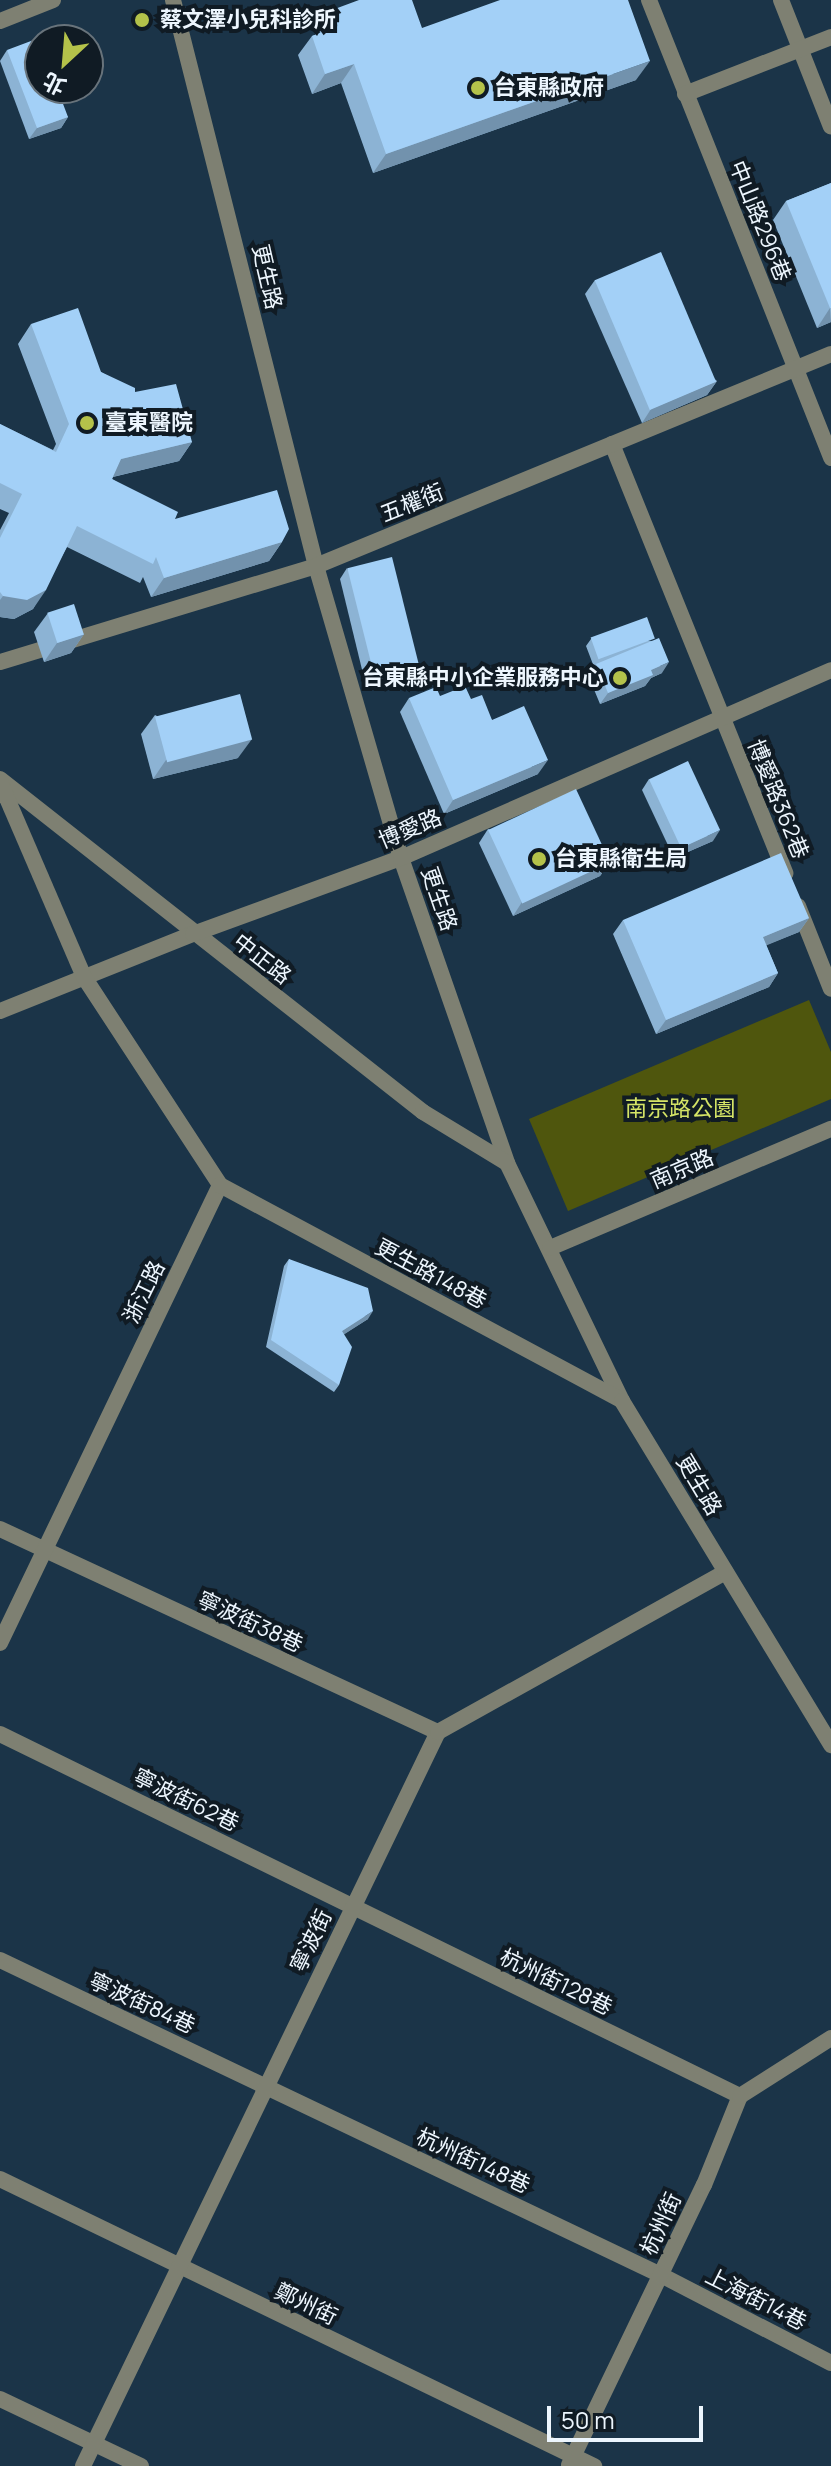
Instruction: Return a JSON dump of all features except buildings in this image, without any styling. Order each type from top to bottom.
[{"type":"street","points":[[0,21],[53,0]]},
{"type":"street","name":"更生路","points":[[173,0],[316,566],[401,858],[507,1163],[622,1401],[831,1745]]},
{"type":"street","name":"中山路296巷","points":[[649,0],[831,458]]},
{"type":"street","points":[[781,0],[831,127]]},
{"type":"street","points":[[685,94],[831,37]]},
{"type":"street","name":"五權街","points":[[0,662],[316,566],[831,354]]},
{"type":"street","name":"博愛路362巷","points":[[612,444],[827,968],[831,989]]},
{"type":"street","name":"博愛路","points":[[0,1011],[193,934],[401,858],[721,715],[831,670]]},
{"type":"street","name":"中正路","points":[[0,780],[423,1112],[507,1163]]},
{"type":"street","name":"中正路","points":[[0,780],[84,977]]},
{"type":"street","points":[[84,977],[220,1185]]},
{"type":"street","name":"南京路","points":[[550,1248],[831,1129]]},
{"type":"street","name":"更生路148巷","points":[[220,1185],[622,1401]]},
{"type":"street","name":"浙江路","points":[[0,1643],[220,1185]]},
{"type":"street","name":"寧波街38巷","points":[[0,1529],[438,1732]]},
{"type":"street","points":[[438,1732],[725,1572]]},
{"type":"street","name":"寧波街","points":[[83,2466],[438,1732]]},
{"type":"street","name":"寧波街62巷","points":[[0,1734],[353,1906]]},
{"type":"street","name":"杭州街128巷","points":[[353,1906],[740,2096]]},
{"type":"street","name":"寧波街84巷","points":[[0,1960],[265,2086]]},
{"type":"street","points":[[740,2096],[831,2038]]},
{"type":"street","name":"杭州街148巷","points":[[265,2086],[661,2275]]},
{"type":"street","name":"杭州街","points":[[571,2461],[661,2275],[740,2096]]},
{"type":"street","name":"鄭州街","points":[[0,2179],[571,2461],[594,2466]]},
{"type":"street","name":"上海街14巷","points":[[661,2275],[831,2363]]},
{"type":"street","points":[[0,2399],[141,2466]]},
{"type":"green space","name":"南京路公園","points":[[809,1000],[831,1052],[831,1099],[568,1211],[529,1119]]},
{"type":"place","name":"蔡文澤小兒科診所","points":[[142,20]]},
{"type":"place","name":"台東縣政府","points":[[478,88]]},
{"type":"place","name":"臺東醫院","points":[[87,423]]},
{"type":"place","name":"台東縣中小企業服務中心","points":[[620,678]]},
{"type":"place","name":"台東縣衛生局","points":[[539,859]]}]
